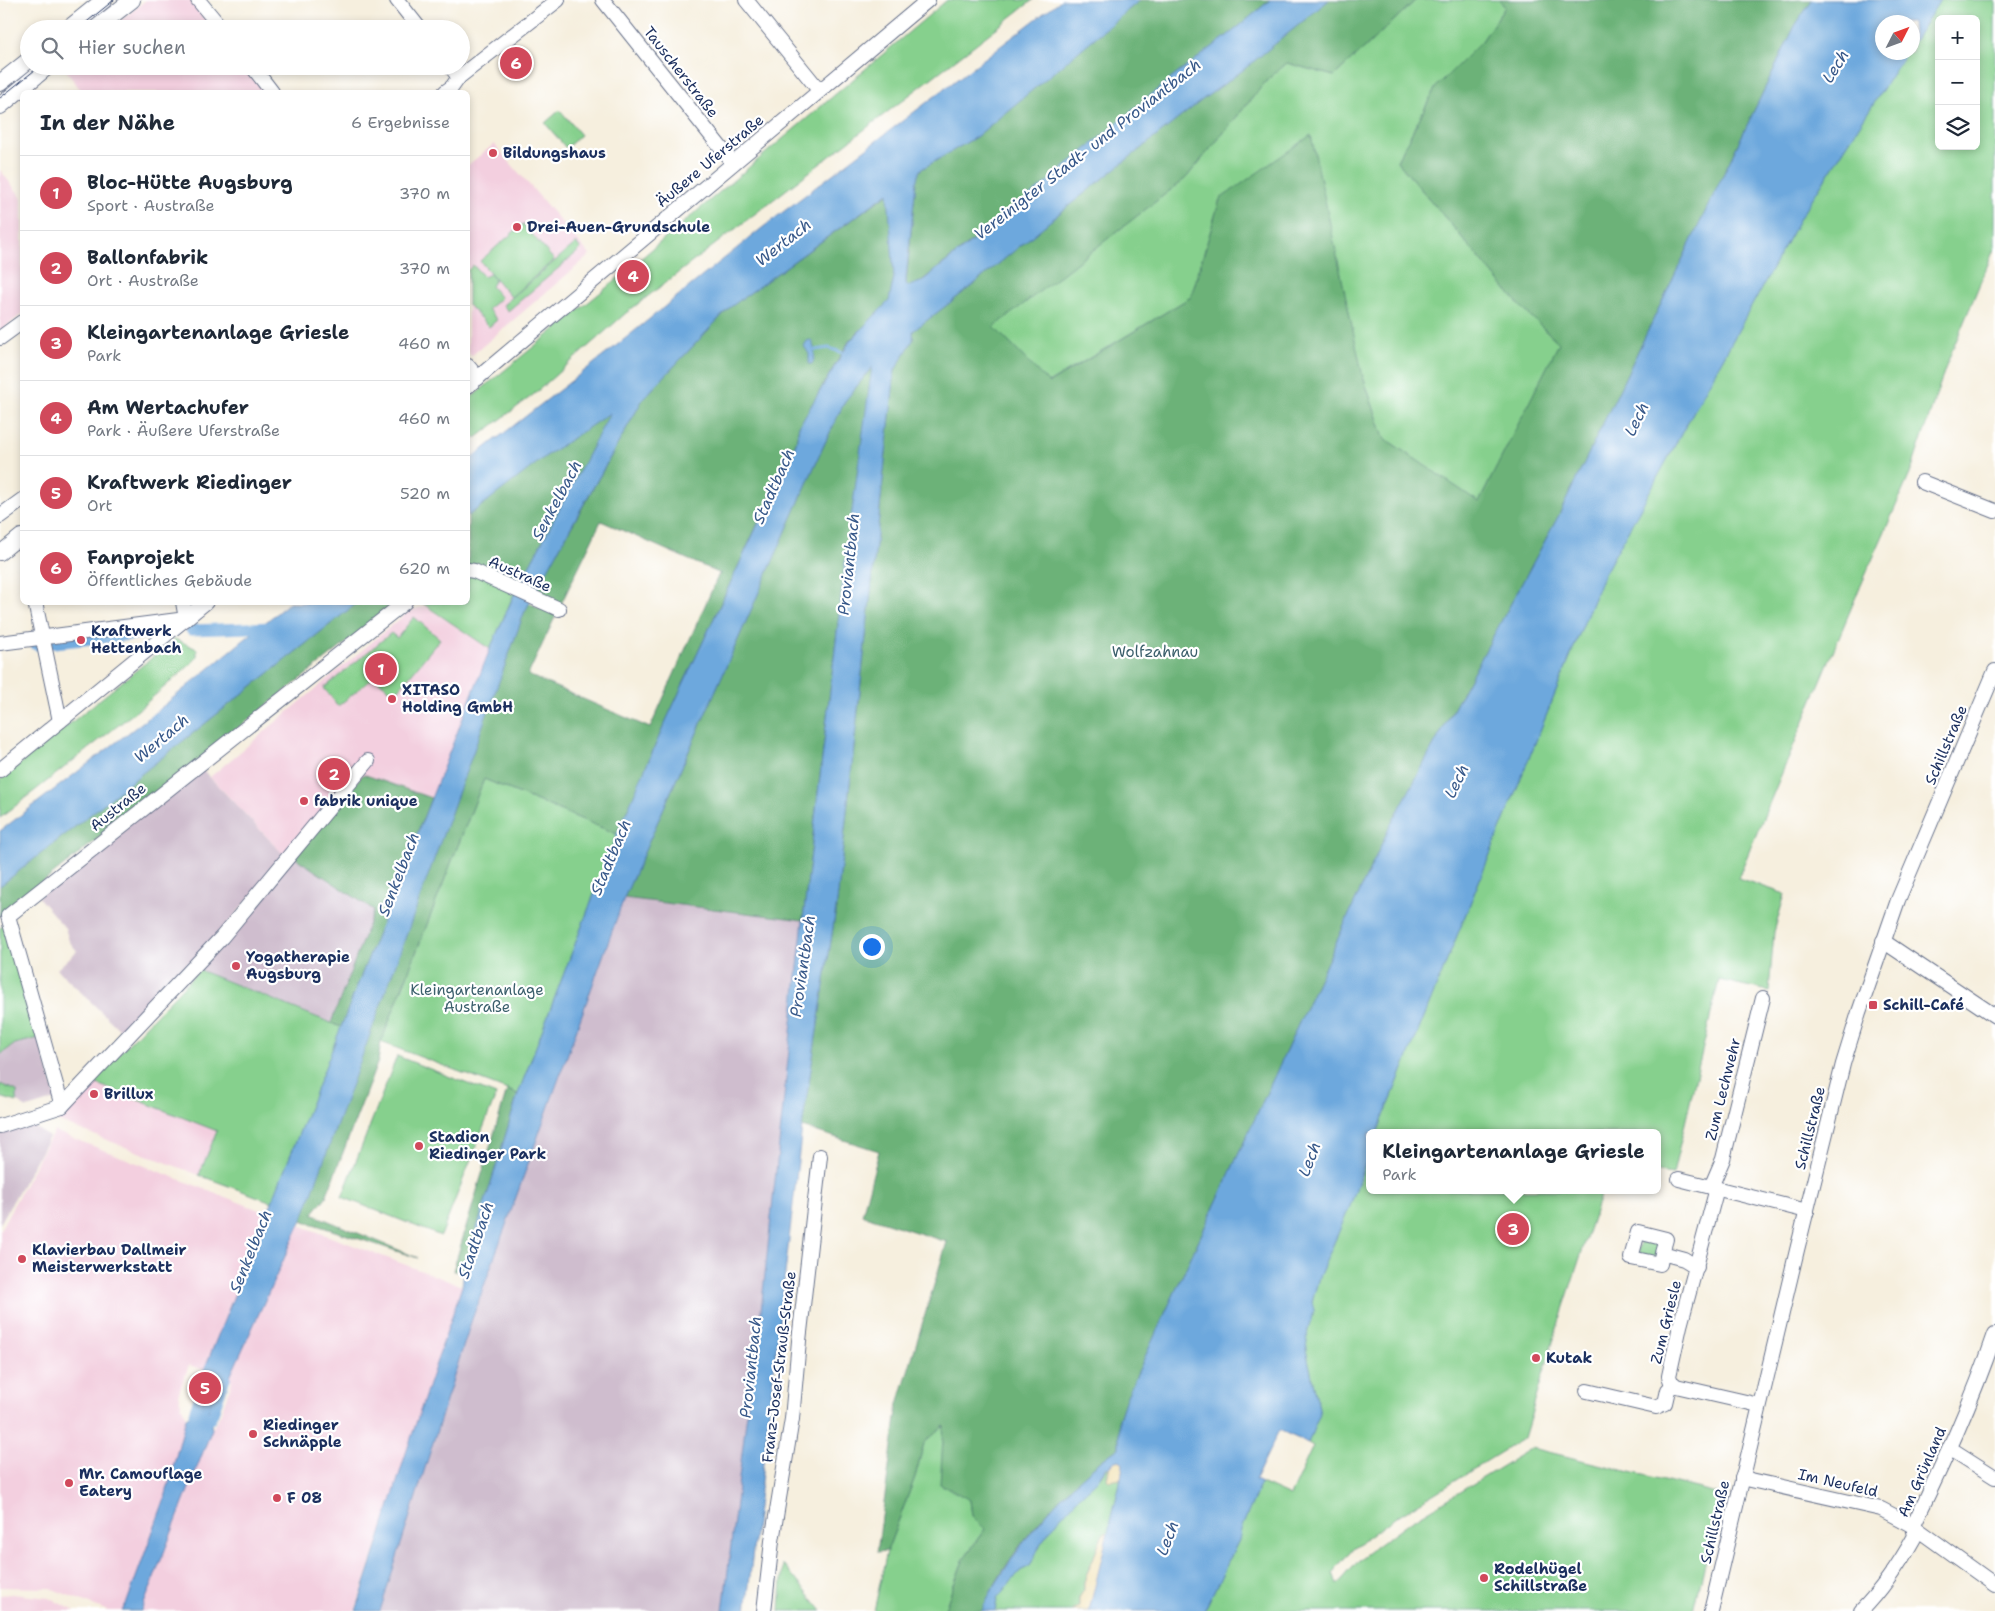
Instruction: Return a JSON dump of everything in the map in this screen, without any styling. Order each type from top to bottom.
[{"type":"main road","points":[[79,20],[104,0]]},
{"type":"main road","points":[[107,20],[132,0]]},
{"type":"main road","points":[[0,83],[20,67]]},
{"type":"main road","points":[[0,106],[37,75]]},
{"type":"street","points":[[198,0],[215,20]]},
{"type":"street","points":[[396,0],[413,20]]},
{"type":"street","points":[[470,61],[558,0]]},
{"type":"street","name":"Tauscherstraße","points":[[603,0],[733,163]]},
{"type":"street","points":[[746,0],[819,90]]},
{"type":"street","name":"Äußere Uferstraße","points":[[473,382],[928,0]]},
{"type":"street","points":[[259,75],[270,90]]},
{"type":"street","points":[[448,90],[452,87],[454,75]]},
{"type":"street","points":[[0,338],[20,323]]},
{"type":"street","points":[[1922,482],[1995,511]]},
{"type":"street","points":[[0,516],[20,501]]},
{"type":"street","points":[[0,554],[20,537]]},
{"type":"street","name":"Austraße","points":[[470,571],[559,609]]},
{"type":"street","points":[[36,605],[60,721]]},
{"type":"street","points":[[184,605],[186,619]]},
{"type":"street","points":[[0,770],[202,605]]},
{"type":"street","name":"Austraße","points":[[62,1106],[8,916],[400,605]]},
{"type":"street","points":[[0,643],[186,619]]},
{"type":"street","name":"Schillstraße","points":[[1711,1611],[1806,1210],[1844,1064],[1898,900],[1995,671]]},
{"type":"street","points":[[0,1126],[62,1106],[222,937],[368,760]]},
{"type":"street","points":[[1883,941],[1995,1016]]},
{"type":"street","name":"Zum Lechwehr","points":[[1714,1188],[1763,998]]},
{"type":"street","name":"Franz-Josef-Strauß-Straße","points":[[764,1611],[772,1541],[792,1420],[820,1156]]},
{"type":"street","points":[[1679,1179],[1806,1210]]},
{"type":"street","name":"Zum Griesle","points":[[1714,1188],[1697,1267],[1680,1326],[1669,1376],[1676,1386],[1760,1405]]},
{"type":"street","name":"Zum Griesle","points":[[1665,1254],[1684,1259],[1697,1267]]},
{"type":"street","name":"Am Grünland","points":[[1861,1611],[1876,1596],[1915,1536],[1913,1526],[1951,1449],[1995,1334]]},
{"type":"street","name":"Zum Griesle","points":[[1587,1391],[1656,1407],[1665,1403],[1668,1390],[1674,1384]]},
{"type":"street","points":[[1951,1449],[1995,1477]]},
{"type":"street","name":"Im Neufeld","points":[[1742,1478],[1881,1509],[1913,1526],[1995,1585]]},
{"type":"shaded area","points":[[146,0],[190,0],[206,20],[121,20]]},
{"type":"shaded area","points":[[70,75],[250,75],[262,90],[81,90]]},
{"type":"shaded area","name":"Drei-Auen-Grundschule","points":[[494,144],[590,255],[471,356],[470,354],[470,163]]},
{"type":"shaded area","points":[[0,170],[20,195],[20,316],[0,331]]},
{"type":"shaded area","points":[[425,606],[490,649],[431,798],[363,774],[285,856],[210,777],[408,612]]},
{"type":"shaded area","points":[[200,767],[285,856],[220,933],[124,1034],[57,969],[77,951],[69,941],[65,928],[38,897]]},
{"type":"shaded area","points":[[294,857],[374,910],[331,1023],[199,970]]},
{"type":"shaded area","points":[[624,898],[803,920],[761,1311],[755,1346],[723,1611],[380,1611],[471,1322]]},
{"type":"shaded area","points":[[39,1038],[56,1099],[27,1108],[17,1102],[17,1091],[0,1084],[0,1055],[15,1044]]},
{"type":"shaded area","points":[[92,1082],[217,1131],[199,1175],[49,1118],[66,1109]]},
{"type":"shaded area","points":[[30,1124],[49,1137],[0,1224],[0,1134]]},
{"type":"shaded area","points":[[54,1131],[267,1213],[204,1370],[189,1365],[178,1395],[186,1418],[165,1498],[122,1611],[108,1611],[50,1588],[0,1587],[0,1230]]},
{"type":"shaded area","points":[[299,1225],[462,1286],[355,1611],[141,1611],[212,1429],[221,1413],[232,1381],[229,1379]]},
{"type":"shaded area","points":[[12,1594],[49,1598],[75,1611],[0,1611],[0,1595]]},
{"type":"green space","points":[[947,0],[1033,0],[626,313],[533,395],[476,438],[470,433],[470,398],[606,288]]},
{"type":"green space","points":[[1140,0],[1270,0],[1236,29],[1165,83],[1047,182],[920,282],[909,287],[906,284],[916,182],[920,170],[976,137]]},
{"type":"green space","name":"Wolfzahnau","points":[[1329,0],[1416,0],[1334,76],[1287,63],[1268,79],[1186,178],[994,327],[1049,383],[1191,297],[1220,199],[1311,135],[1363,377],[1384,438],[1479,502],[1559,343],[1521,307],[1397,161],[1436,87],[1482,41],[1505,7],[1499,0],[1812,0],[1795,26],[1559,515],[1389,828],[1126,1398],[1119,1419],[1119,1448],[1079,1479],[1040,1520],[1006,1566],[992,1589],[982,1611],[944,1611],[964,1558],[985,1529],[972,1516],[970,1500],[940,1484],[944,1426],[924,1443],[915,1477],[887,1551],[877,1552],[898,1404],[947,1242],[862,1215],[879,1151],[802,1127],[837,902],[895,370],[913,340],[913,331]]},
{"type":"green space","points":[[1416,0],[1499,0],[1505,7],[1482,41],[1436,87],[1397,161],[1521,307],[1560,343],[1479,503],[1384,438],[1363,377],[1220,199],[1191,297],[1048,383],[993,327],[1186,178],[1268,79],[1287,63],[1334,76]]},
{"type":"green space","points":[[1940,0],[1995,0],[1995,247],[1947,363],[1910,474],[1855,599],[1738,878],[1785,894],[1774,932],[1769,991],[1719,980],[1673,1174],[1661,1172],[1661,1129],[1379,1129],[1602,578],[1801,216],[1901,60],[1920,60],[1920,32]]},
{"type":"green space","points":[[560,110],[581,135],[566,148],[545,123]]},
{"type":"green space","points":[[889,193],[894,277],[889,301],[849,341],[799,426],[796,442],[665,723],[617,834],[484,779],[381,1042],[378,1061],[326,1197],[312,1214],[418,1258],[301,1220],[529,603],[556,615],[528,675],[650,728],[719,574],[721,574],[601,521],[561,604],[535,592],[643,399],[729,308]]},
{"type":"green space","points":[[523,224],[554,260],[511,297],[480,261]]},
{"type":"green space","points":[[576,243],[581,249],[508,311],[503,305]]},
{"type":"green space","points":[[473,265],[484,277],[490,274],[495,280],[491,286],[501,298],[488,309],[497,320],[489,327],[470,307],[470,268]]},
{"type":"green space","points":[[873,366],[847,547],[803,920],[624,898],[823,447],[845,401]]},
{"type":"green space","points":[[611,412],[519,585],[470,566],[470,514],[546,456]]},
{"type":"green space","points":[[470,571],[516,589],[490,649],[425,605],[470,605]]},
{"type":"green space","points":[[354,605],[394,605],[0,916],[0,886]]},
{"type":"green space","points":[[414,617],[440,639],[395,694],[374,677],[338,706],[324,688],[391,633],[397,638]]},
{"type":"green space","points":[[175,639],[197,649],[197,657],[191,664],[139,709],[0,818],[0,780]]},
{"type":"green space","points":[[363,774],[431,798],[341,1027],[331,1023],[374,910],[294,857]]},
{"type":"green space","name":"Kleingartenanlage Austraße","points":[[484,779],[617,834],[518,1094],[381,1042]]},
{"type":"green space","points":[[7,923],[39,1038],[15,1044],[0,1055],[0,928]]},
{"type":"green space","points":[[199,970],[341,1027],[272,1202],[199,1175],[217,1131],[92,1082]]},
{"type":"green space","name":"Stadion Riedinger Park","points":[[397,1056],[496,1095],[441,1236],[342,1197]]},
{"type":"green space","points":[[0,1084],[17,1091],[17,1102],[0,1097]]},
{"type":"green space","points":[[507,1090],[518,1094],[464,1271],[453,1271]]},
{"type":"green space","points":[[1366,1161],[1366,1194],[1601,1194],[1524,1438],[1396,1517],[1353,1548],[1333,1572],[1337,1585],[1362,1557],[1405,1525],[1532,1448],[1721,1494],[1694,1611],[1204,1611],[1239,1540],[1241,1529],[1261,1483],[1290,1496],[1313,1446],[1308,1443],[1320,1413],[1306,1350],[1308,1327],[1312,1320],[1314,1310],[1312,1302],[1319,1277],[1350,1206]]},
{"type":"green space","points":[[1644,1241],[1656,1244],[1659,1248],[1657,1255],[1653,1257],[1641,1255],[1638,1251],[1640,1243]]},
{"type":"green space","points":[[944,1425],[943,1447],[970,1500],[972,1516],[985,1529],[964,1558],[944,1611],[874,1611],[887,1551],[915,1477],[924,1443]]},
{"type":"green space","points":[[1110,1465],[1106,1476],[1121,1479],[1108,1532],[1103,1534],[1084,1582],[1084,1590],[1079,1598],[1079,1606],[1072,1611],[995,1611],[997,1599],[1020,1571],[1030,1566],[1041,1543],[1058,1520],[1096,1482]]},
{"type":"green space","points":[[783,1564],[822,1611],[780,1611]]},
{"type":"sand","points":[[1120,1460],[1124,1464],[1121,1479],[1109,1481],[1107,1479],[1110,1465]]},
{"type":"sand","points":[[1108,1532],[1089,1611],[1072,1611],[1079,1606],[1079,1598],[1084,1590],[1084,1582],[1103,1534]]},
{"type":"water","points":[[1061,0],[1140,0],[976,137],[920,170],[916,182],[906,284],[909,286],[921,282],[1270,0],[1329,0],[913,331],[913,340],[895,370],[837,902],[802,1127],[746,1611],[723,1611],[755,1346],[761,1311],[803,920],[847,547],[872,367],[845,401],[823,447],[624,898],[471,1322],[380,1611],[356,1611],[462,1286],[464,1271],[518,1094],[617,834],[665,723],[796,443],[799,426],[850,341],[889,301],[894,277],[888,193],[729,308],[643,399],[524,613],[304,1215],[229,1379],[221,1377],[208,1410],[212,1429],[142,1609],[141,1611],[122,1611],[165,1498],[186,1418],[201,1408],[213,1374],[204,1370],[490,649],[514,595],[610,413],[546,456],[470,514],[470,459],[606,354],[762,228]]},
{"type":"water","name":"Lech","points":[[1812,0],[1940,0],[1920,32],[1920,15],[1875,15],[1875,60],[1901,60],[1801,216],[1602,578],[1379,1129],[1366,1129],[1366,1161],[1350,1206],[1319,1277],[1312,1302],[1314,1310],[1308,1327],[1306,1350],[1320,1413],[1308,1443],[1279,1430],[1255,1480],[1261,1483],[1241,1529],[1239,1540],[1204,1611],[1089,1611],[1121,1479],[1123,1464],[1120,1460],[1115,1461],[1105,1469],[1096,1482],[1058,1520],[1041,1543],[1030,1566],[1020,1571],[997,1599],[995,1611],[982,1611],[989,1595],[1004,1571],[1041,1520],[1070,1488],[1119,1448],[1119,1419],[1126,1398],[1389,828],[1559,515],[1795,26]]},
{"type":"water","points":[[811,340],[814,355],[812,364],[809,364],[809,354],[804,346],[807,341]]},
{"type":"water","name":"Wertach","points":[[287,605],[354,605],[0,886],[0,831],[157,711]]},
{"type":"waterway","points":[[815,350],[829,348],[843,353]]},
{"type":"waterway","points":[[191,630],[274,627]]},
{"type":"waterway","points":[[36,645],[159,632]]},
{"type":"waterway","name":"Senkelbach","points":[[208,1372],[194,1413],[200,1423],[210,1419],[225,1378]]},
{"type":"tram line","points":[[89,20],[114,0]]},
{"type":"tram line","points":[[0,98],[29,75]]},
{"type":"place","name":"Fanprojekt","points":[[516,63]]},
{"type":"place","name":"Bildungshaus","points":[[493,153]]},
{"type":"place","name":"Drei-Auen-Grundschule","points":[[517,227]]},
{"type":"place","name":"Am Wertachufer","points":[[633,276]]},
{"type":"place","name":"Kraftwerk Hettenbach","points":[[81,640]]},
{"type":"place","name":"Bloc-Hütte Augsburg","points":[[381,669]]},
{"type":"place","name":"XITASO Holding GmbH","points":[[392,699]]},
{"type":"place","name":"Ballonfabrik","points":[[334,774]]},
{"type":"place","name":"fabrik unique","points":[[304,801]]},
{"type":"place","name":"Yogatherapie Augsburg","points":[[236,966]]},
{"type":"place","name":"Schill-Café","points":[[1873,1005]]},
{"type":"place","name":"Brillux","points":[[94,1094]]},
{"type":"place","name":"Stadion Riedinger Park","points":[[419,1146]]},
{"type":"place","name":"Kleingartenanlage Griesle","points":[[1513,1229]]},
{"type":"place","name":"Klavierbau Dallmeir Meisterwerkstatt","points":[[22,1259]]},
{"type":"place","name":"Kutak","points":[[1536,1358]]},
{"type":"place","name":"Kraftwerk Riedinger","points":[[205,1388]]},
{"type":"place","name":"Riedinger Schnäpple","points":[[253,1434]]},
{"type":"place","name":"Mr. Camouflage Eatery","points":[[69,1483]]},
{"type":"place","name":"F 08","points":[[277,1498]]},
{"type":"place","name":"Rodelhügel Schillstraße","points":[[1484,1578]]},
{"type":"water label","name":"Vereinigter Stadt- und Proviantbach","points":[[1087,149]]},
{"type":"water label","name":"Stadtbach","points":[[773,486]]},
{"type":"water label","name":"Proviantbach","points":[[848,564]]},
{"type":"water label","name":"Stadtbach","points":[[610,857]]},
{"type":"water label","name":"Proviantbach","points":[[802,966]]},
{"type":"water label","name":"Stadtbach","points":[[475,1240]]},
{"type":"water label","name":"Proviantbach","points":[[750,1367]]}]
